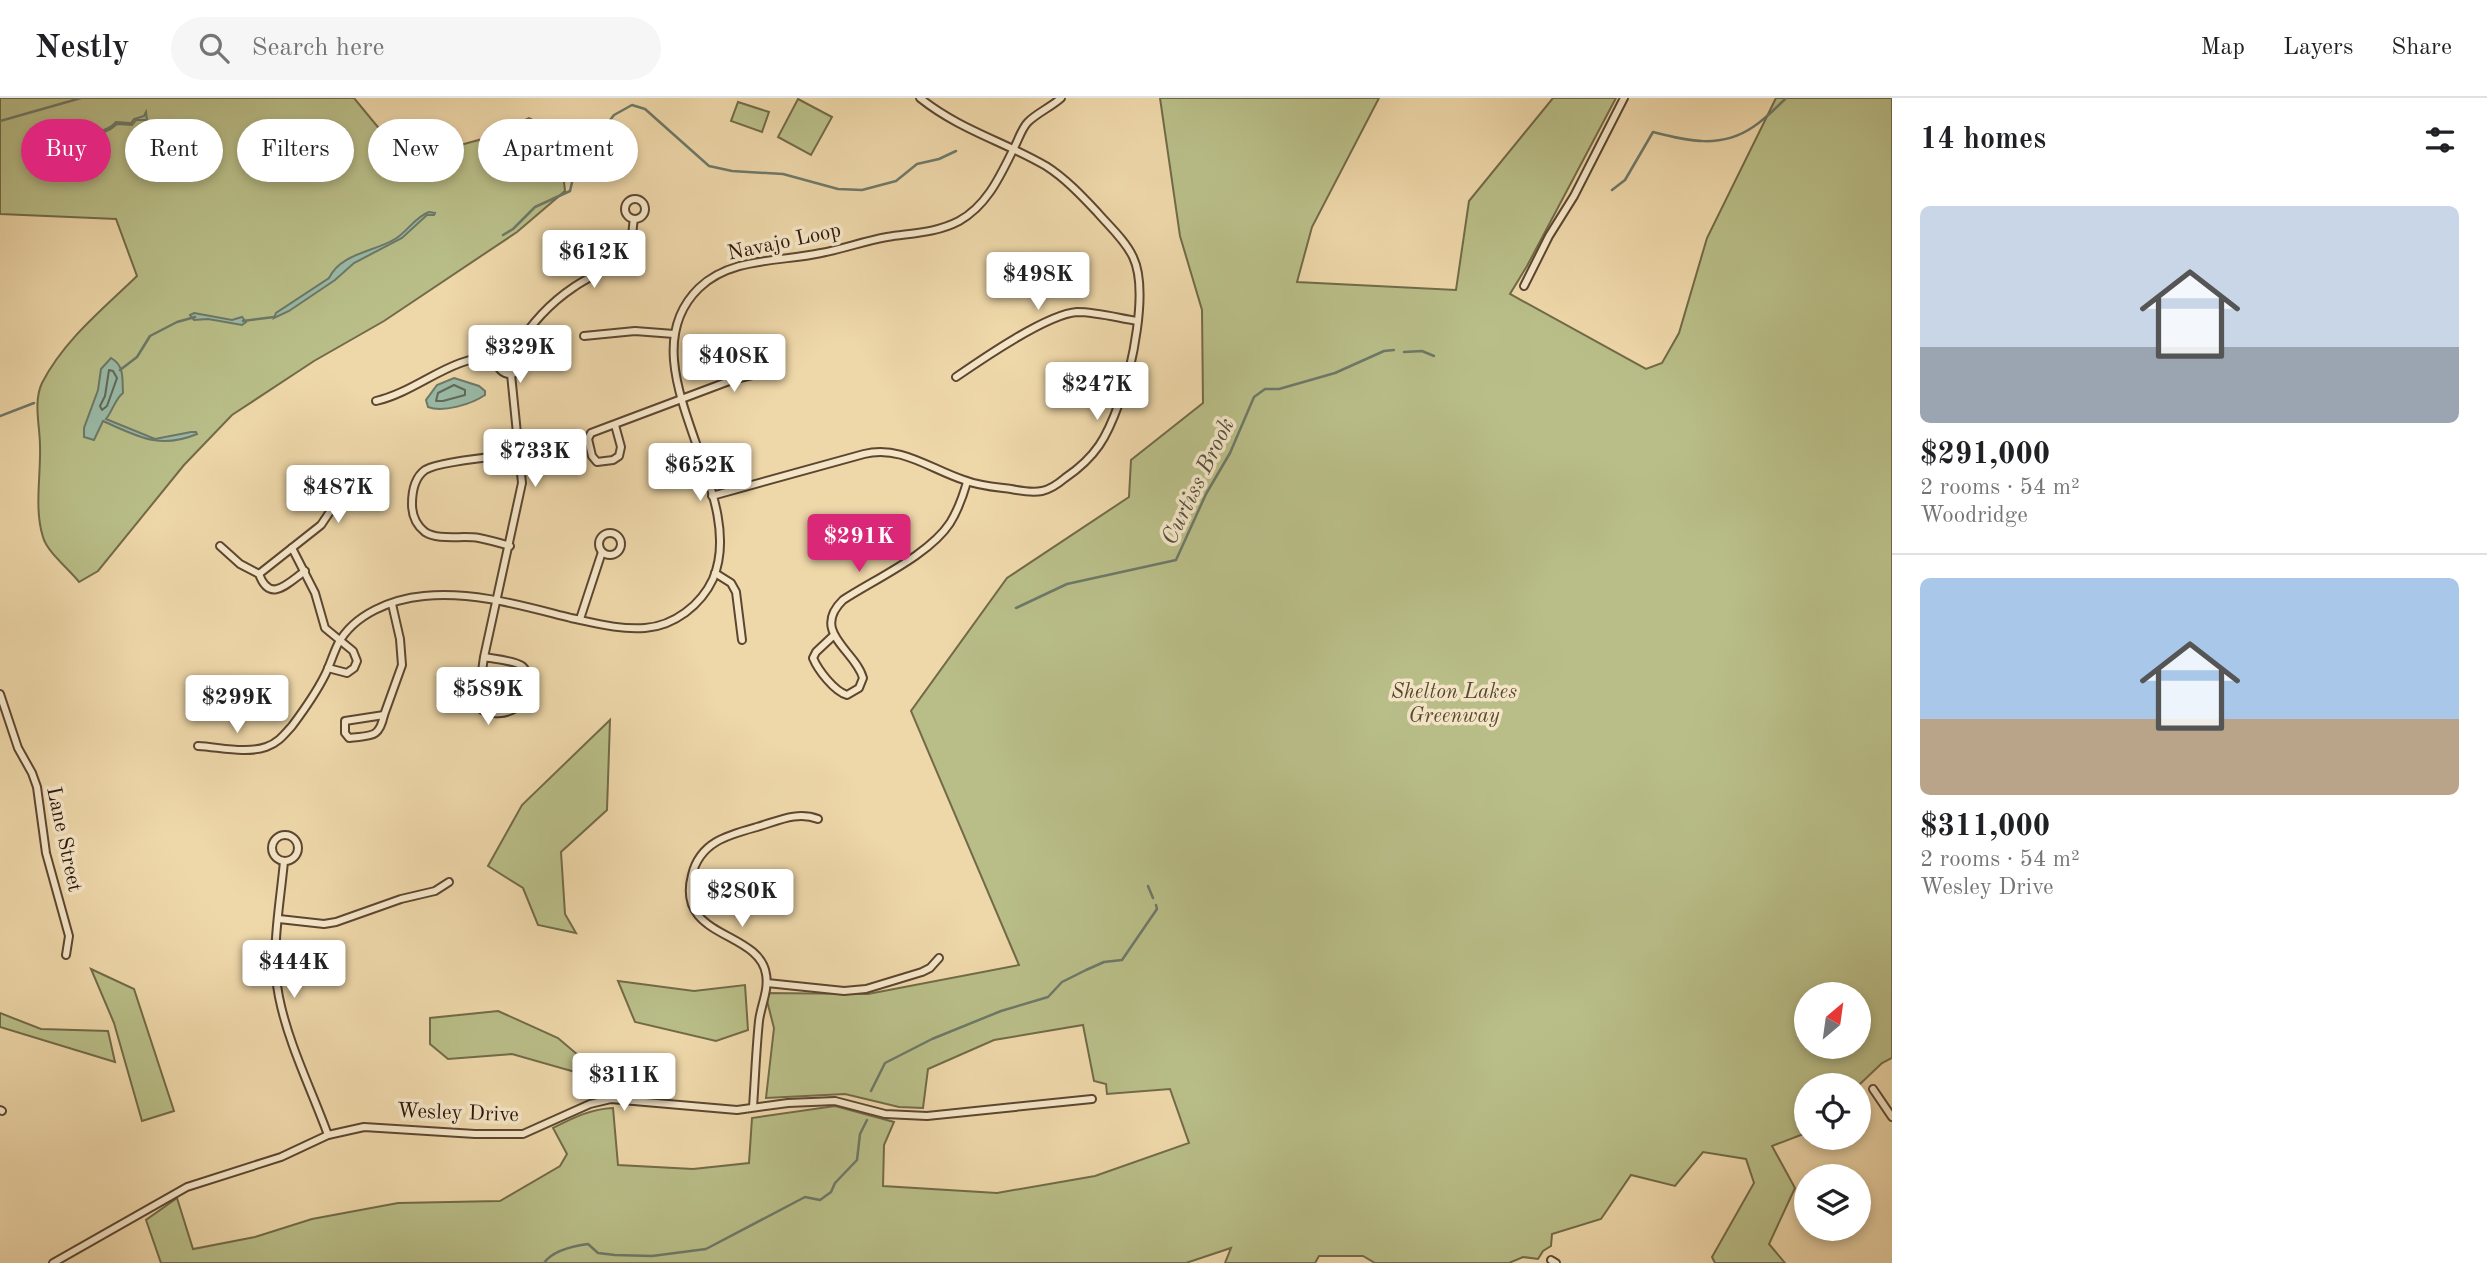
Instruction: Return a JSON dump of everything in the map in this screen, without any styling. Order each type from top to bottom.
[{"type":"street","points":[[712,496],[884,450],[900,453],[967,482],[1039,492],[1055,485],[1093,456],[1107,435],[1123,392],[1137,321],[1137,266],[1126,246],[1085,200],[1045,166],[953,122],[920,98]]},
{"type":"street","name":"Navajo Loop","points":[[198,746],[259,749],[280,740],[303,713],[340,640],[373,610],[392,604],[421,596],[453,595],[497,600],[580,620],[645,628],[659,626],[693,607],[708,589],[715,573],[721,537],[673,359],[674,334],[694,293],[709,279],[726,269],[822,253],[888,237],[928,232],[960,220],[990,192],[1027,123],[1060,98]]},
{"type":"street","points":[[1524,286],[1624,98]]},
{"type":"street","points":[[514,349],[534,323],[565,293],[626,254],[631,243],[634,219]]},
{"type":"street","points":[[956,377],[1008,342],[1070,313],[1088,313],[1137,321]]},
{"type":"street","points":[[584,336],[635,331],[674,334]]},
{"type":"street","points":[[514,349],[520,354],[522,361],[518,371],[512,374],[501,371],[497,365],[498,357],[504,350],[514,349]]},
{"type":"street","points":[[376,401],[399,394],[464,361],[483,356],[498,357]]},
{"type":"street","points":[[615,425],[621,447],[619,456],[613,460],[597,462],[592,456],[588,439],[591,433],[732,380],[778,369]]},
{"type":"street","points":[[484,657],[521,665],[526,671],[528,690],[526,699],[520,705],[500,714],[489,713],[482,710],[478,700],[484,657],[522,483],[512,374]]},
{"type":"street","points":[[510,546],[479,538],[426,532],[414,517],[413,489],[419,477],[428,469],[520,454]]},
{"type":"street","points":[[259,574],[321,525],[354,476]]},
{"type":"street","points":[[833,636],[813,657],[816,665],[838,691],[847,695],[861,685],[862,674],[833,636],[834,614],[840,603],[905,562],[945,530],[957,510],[967,482]]},
{"type":"street","points":[[220,546],[240,564],[259,574],[262,584],[271,590],[277,590],[305,571]]},
{"type":"street","points":[[292,548],[315,593],[325,628],[353,652],[357,661],[348,673],[328,667]]},
{"type":"street","points":[[580,620],[602,552]]},
{"type":"street","points":[[715,573],[732,583],[736,593],[742,640]]},
{"type":"street","points":[[384,715],[345,720],[345,733],[349,738],[376,735],[381,730],[402,665],[400,639],[392,604]]},
{"type":"street","name":"Lane Street","points":[[0,694],[18,748],[37,787],[46,853],[69,936],[66,955]]},
{"type":"street","points":[[752,1107],[760,1019],[767,984],[766,970],[754,952],[715,931],[695,911],[690,883],[693,870],[709,845],[721,838],[798,814],[818,820]]},
{"type":"street","points":[[286,835],[295,839],[298,849],[294,858],[284,862],[275,857],[271,847],[276,838],[286,835]]},
{"type":"street","points":[[284,862],[276,937],[279,996],[285,1021],[328,1135]]},
{"type":"street","points":[[279,919],[324,924],[336,922],[401,899],[435,891],[449,882]]},
{"type":"street","points":[[767,984],[844,991],[866,989],[922,972],[939,958]]},
{"type":"street","points":[[1873,1089],[1892,1117]]},
{"type":"street","name":"Wesley Drive","points":[[53,1263],[187,1187],[281,1157],[328,1135],[364,1127],[475,1134],[523,1134],[590,1104],[611,1099],[737,1110],[835,1101],[885,1114],[927,1116],[1091,1099]]},
{"type":"green space","points":[[0,98],[354,98],[371,119],[368,119],[368,182],[464,182],[464,144],[478,140],[478,182],[564,182],[565,191],[517,232],[384,321],[314,361],[232,415],[184,465],[98,571],[79,582],[49,549],[40,526],[37,406],[39,390],[51,367],[73,339],[137,276],[116,219],[0,214]]},
{"type":"green space","name":"Shelton Lakes Greenway","points":[[1160,98],[1379,98],[1312,227],[1297,282],[1456,290],[1469,201],[1553,98],[1616,98],[1510,294],[1646,369],[1662,363],[1679,333],[1707,238],[1776,98],[1892,98],[1892,1058],[1871,1074],[1794,1073],[1794,1138],[1772,1146],[1794,1186],[1769,1244],[1785,1263],[1715,1263],[1712,1257],[1754,1183],[1746,1159],[1703,1152],[1675,1186],[1631,1175],[1601,1219],[1552,1234],[1551,1246],[1543,1251],[1538,1259],[1523,1257],[1509,1263],[1375,1263],[1363,1256],[1319,1256],[1315,1263],[1225,1263],[1231,1248],[1186,1263],[161,1263],[146,1220],[177,1198],[193,1249],[255,1237],[312,1219],[398,1203],[500,1201],[560,1166],[567,1154],[553,1128],[597,1110],[613,1108],[618,1165],[693,1169],[749,1163],[752,1118],[835,1106],[894,1122],[884,1145],[883,1186],[997,1193],[1095,1176],[1189,1143],[1170,1089],[1107,1094],[1106,1084],[1094,1081],[1083,1025],[994,1040],[928,1069],[923,1108],[899,1107],[845,1094],[766,1098],[774,1028],[765,993],[868,994],[1019,965],[911,711],[1007,578],[1129,497],[1131,460],[1203,403],[1202,310],[1180,236]]},
{"type":"green space","points":[[798,99],[832,117],[811,155],[778,137]]},
{"type":"green space","points":[[738,102],[769,112],[762,132],[731,121]]},
{"type":"green space","points":[[610,720],[607,810],[561,852],[565,914],[576,933],[538,925],[523,888],[488,866],[522,805]]},
{"type":"green space","points":[[91,969],[134,989],[174,1111],[142,1121],[114,1023]]},
{"type":"green space","points":[[618,981],[694,991],[745,985],[748,1030],[716,1041],[635,1022]]},
{"type":"green space","points":[[498,1011],[558,1038],[579,1056],[596,1078],[512,1054],[448,1059],[430,1044],[430,1018]]},
{"type":"green space","points":[[0,1013],[41,1029],[108,1031],[115,1062],[0,1027]]},
{"type":"water","points":[[429,212],[435,213],[427,215],[402,238],[354,263],[335,280],[274,318],[276,313],[329,278],[341,263],[395,239]]},
{"type":"water","points":[[194,313],[232,320],[242,317],[246,322],[242,325],[208,319],[194,320],[190,315]]},
{"type":"water","points":[[111,358],[121,369],[123,393],[106,419],[155,439],[191,432],[197,434],[183,439],[160,441],[138,436],[103,421],[94,440],[84,437],[84,428],[98,390],[101,369]]},
{"type":"water","points":[[454,378],[479,386],[485,391],[485,395],[457,407],[428,407],[426,400],[437,385]]},
{"type":"waterway","points":[[0,121],[81,98]]},
{"type":"waterway","name":"Curtiss Brook","points":[[1612,190],[1625,180],[1653,132],[1691,140],[1716,141],[1729,138],[1753,127],[1786,98]]},
{"type":"waterway","points":[[503,235],[535,207],[570,191],[576,165],[614,115],[632,105],[645,109],[709,166],[732,171],[783,174],[838,189],[862,190],[896,181],[917,164],[939,159],[956,151]]},
{"type":"waterway","points":[[120,370],[137,357],[150,336],[177,322],[195,317]]},
{"type":"waterway","points":[[243,321],[274,317]]},
{"type":"waterway","name":"Curtiss Brook","points":[[1016,608],[1067,584],[1176,560],[1206,494],[1230,453],[1254,397],[1265,389],[1279,389],[1335,373],[1384,351],[1394,350]]},
{"type":"waterway","name":"Curtiss Brook","points":[[1404,352],[1422,351],[1434,356]]},
{"type":"waterway","points":[[0,416],[34,403]]},
{"type":"waterway","points":[[1148,886],[1153,898]]},
{"type":"waterway","points":[[871,1091],[885,1063],[932,1039],[1001,1011],[1048,997],[1062,982],[1104,962],[1122,960],[1157,909],[1156,905]]},
{"type":"waterway","points":[[544,1263],[558,1252],[588,1244],[598,1253],[615,1255],[652,1256],[706,1249],[805,1197],[820,1200],[831,1192],[835,1183],[857,1160],[860,1134],[867,1120]]}]
